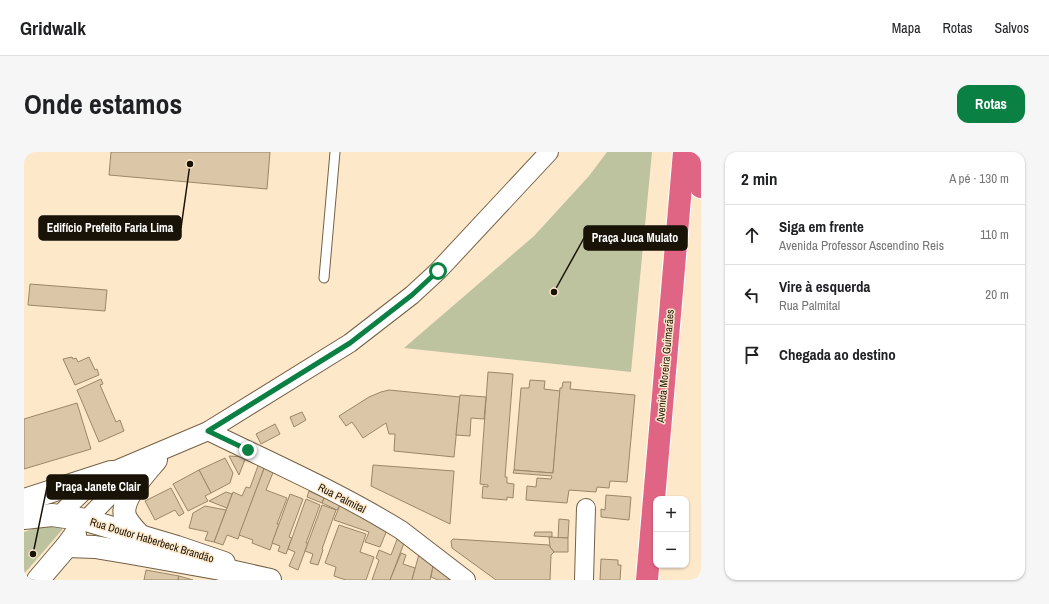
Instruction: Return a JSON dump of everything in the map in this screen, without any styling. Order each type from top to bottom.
[{"type":"highway","name":"Avenida Moreira Guimarães","points":[[647,580],[684,152]]},
{"type":"highway","points":[[692,152],[701,187]]},
{"type":"street","points":[[59,516],[81,492],[101,477],[208,431],[350,343],[412,295],[438,271],[549,152]]},
{"type":"street","name":"Rua Palmital","points":[[208,431],[336,494],[390,523],[466,580]]},
{"type":"street","points":[[38,580],[67,546],[86,520],[121,484],[181,443]]},
{"type":"street","points":[[140,536],[130,525],[125,517],[124,511],[129,494],[156,460]]},
{"type":"street","points":[[24,500],[111,472]]},
{"type":"street","points":[[584,580],[586,508]]},
{"type":"street","name":"Rua Doutor Haberbeck Brandão","points":[[24,518],[52,515],[86,520],[224,563],[221,569],[270,580]]},
{"type":"street","points":[[67,546],[81,546],[111,550],[221,569]]},
{"type":"lane","points":[[324,278],[335,152]]},
{"type":"green space","points":[[607,152],[652,152],[631,372],[404,348],[534,236],[589,176]]},
{"type":"green space","points":[[53,522],[62,526],[62,530],[24,574],[24,532]]},
{"type":"building","points":[[111,152],[270,152],[267,189],[109,175]]},
{"type":"building","points":[[30,284],[107,290],[105,311],[28,305]]},
{"type":"building","points":[[72,357],[73,359],[76,358],[78,362],[89,357],[99,375],[75,385],[63,359]]},
{"type":"building","points":[[488,372],[513,374],[505,477],[507,477],[507,483],[514,484],[513,498],[507,497],[507,500],[482,498],[483,486],[488,487],[488,485],[480,484]]},
{"type":"building","points":[[101,379],[103,384],[100,385],[116,422],[120,420],[124,431],[99,442],[77,390]]},
{"type":"building","points":[[530,380],[545,381],[544,389],[560,391],[553,473],[514,470],[521,388],[529,388]]},
{"type":"building","points":[[563,382],[571,382],[570,389],[635,395],[627,482],[610,481],[609,488],[597,487],[596,492],[569,490],[567,503],[526,500],[527,486],[536,487],[537,478],[551,479],[552,476],[513,473],[514,470],[553,473],[560,388],[562,388]]},
{"type":"building","points":[[389,390],[460,397],[454,457],[394,451],[395,434],[389,434],[386,423],[363,438],[352,422],[346,426],[339,416],[369,397]]},
{"type":"building","points":[[460,395],[486,397],[484,419],[471,418],[470,436],[456,435]]},
{"type":"building","points":[[77,403],[91,449],[24,469],[24,419]]},
{"type":"building","points":[[302,412],[306,420],[294,427],[290,417]]},
{"type":"building","points":[[275,424],[280,434],[261,444],[256,434]]},
{"type":"building","points":[[229,456],[246,457],[239,475]]},
{"type":"building","points":[[225,458],[233,473],[230,483],[211,493],[199,470]]},
{"type":"building","points":[[259,463],[265,466],[238,539],[227,535],[223,545],[214,542],[233,492],[242,496],[246,487],[250,488]]},
{"type":"building","points":[[373,465],[454,471],[450,524],[371,486]]},
{"type":"building","points":[[265,466],[274,470],[266,490],[287,498],[277,524],[279,524],[270,550],[252,543],[253,540],[239,535]]},
{"type":"building","points":[[199,470],[211,493],[205,496],[208,501],[188,511],[173,484]]},
{"type":"building","points":[[171,488],[184,513],[179,516],[175,510],[155,520],[145,501]]},
{"type":"building","points":[[309,491],[324,498],[322,503],[307,497]]},
{"type":"building","points":[[226,492],[232,494],[227,508],[209,501]]},
{"type":"building","points":[[290,494],[303,499],[289,537],[292,538],[286,554],[278,551],[280,546],[272,543]]},
{"type":"building","points":[[606,495],[631,497],[629,520],[601,517],[601,509],[605,510]]},
{"type":"building","points":[[324,498],[340,505],[337,510],[322,503]]},
{"type":"building","points":[[306,499],[320,505],[298,570],[289,566],[295,552],[288,549]]},
{"type":"building","points":[[322,505],[336,510],[318,565],[310,563],[313,554],[305,551]]},
{"type":"building","points":[[340,505],[387,530],[380,547],[365,542],[369,532],[334,520]]},
{"type":"building","points":[[205,506],[226,510],[214,542],[205,540],[208,532],[189,528],[193,513]]},
{"type":"building","points":[[559,519],[569,520],[568,538],[558,538]]},
{"type":"building","points":[[339,525],[366,534],[360,552],[374,557],[366,580],[346,580],[334,576],[336,567],[325,563]]},
{"type":"building","points":[[535,532],[552,532],[552,537],[534,536]]},
{"type":"building","points":[[398,537],[404,543],[390,580],[372,580],[379,560],[376,558],[379,550],[391,555]]},
{"type":"building","points":[[549,537],[568,538],[568,552],[554,552],[550,547]]},
{"type":"building","points":[[453,539],[549,545],[554,552],[551,555],[550,580],[496,580],[452,548],[451,541]]},
{"type":"building","points":[[401,553],[406,555],[403,564],[415,568],[412,580],[390,580]]},
{"type":"building","points":[[419,554],[433,566],[430,580],[412,580]]},
{"type":"building","points":[[601,559],[618,560],[618,565],[621,565],[620,580],[600,580]]},
{"type":"building","points":[[433,566],[450,578],[449,580],[438,580],[431,577]]},
{"type":"building","points":[[146,570],[179,576],[178,580],[144,580]]},
{"type":"building","points":[[179,576],[193,580],[178,580]]},
{"type":"place","name":"Edifício Prefeito Faria Lima","points":[[190,164]]},
{"type":"place","name":"Praça Juca Mulato","points":[[554,292]]},
{"type":"place","name":"Praça Janete Clair","points":[[33,554]]},
{"type":"route","points":[[248,450],[208,431],[275,391],[350,343],[412,295],[438,271]]}]
